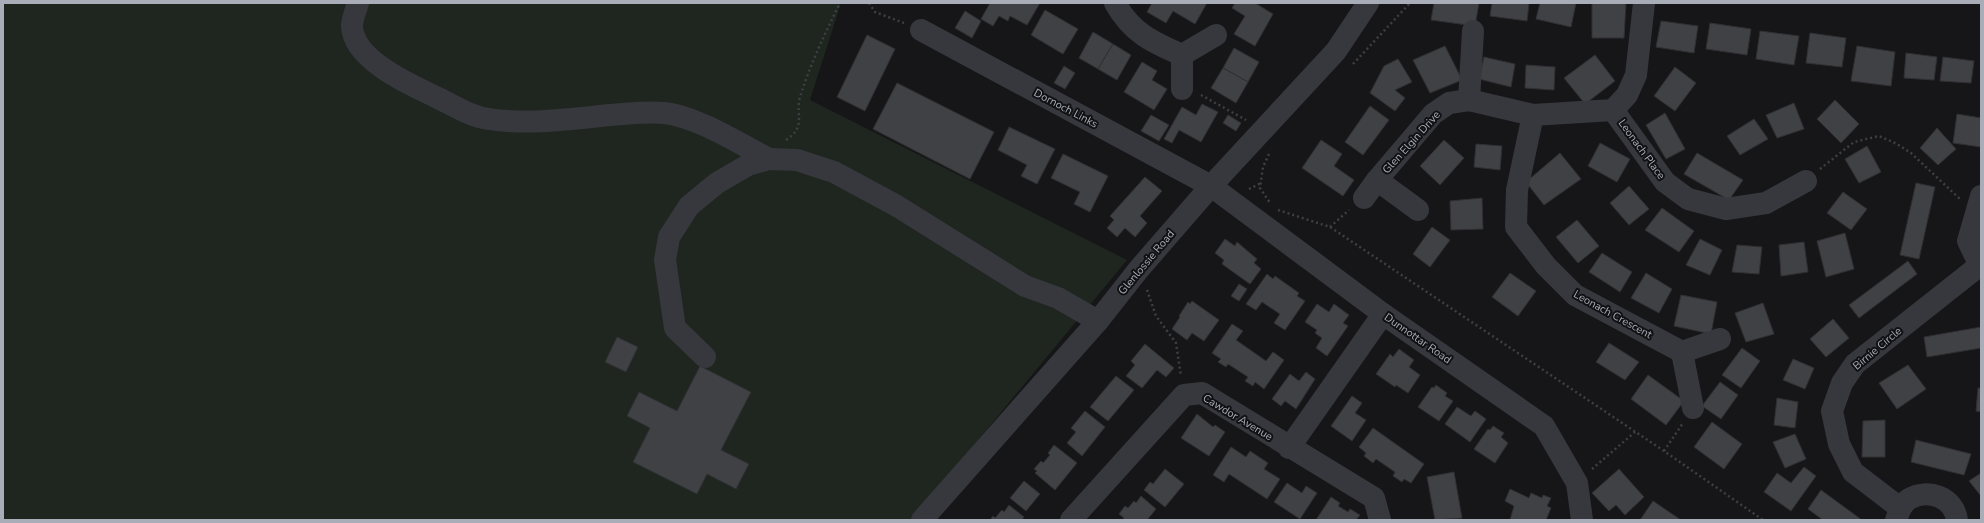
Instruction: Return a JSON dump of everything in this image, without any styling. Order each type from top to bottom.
[{"type":"street","points":[[358,3],[352,26],[356,40],[369,58],[384,70],[468,113],[488,119],[516,121],[572,119],[639,112],[665,113],[706,127],[769,159]]},
{"type":"street","points":[[1115,3],[1126,21],[1149,40],[1182,55]]},
{"type":"street","name":"Glenlossie Road","points":[[922,520],[1098,321],[1139,269],[1211,186],[1336,51],[1368,3]]},
{"type":"street","points":[[1614,110],[1627,95],[1636,75],[1644,3]]},
{"type":"street","name":"Dornoch Links","points":[[921,30],[1211,186]]},
{"type":"street","points":[[1469,100],[1473,31]]},
{"type":"street","points":[[1182,55],[1216,35]]},
{"type":"street","points":[[1182,55],[1182,86]]},
{"type":"street","name":"Glen Elgin Drive","points":[[1364,198],[1377,180],[1433,114],[1449,103],[1469,100],[1533,115],[1614,110]]},
{"type":"street","name":"Leonach Place","points":[[1614,110],[1665,182],[1688,199],[1726,209],[1753,205],[1766,202],[1806,180]]},
{"type":"street","name":"Leonach Crescent","points":[[1533,115],[1517,190],[1516,227],[1546,266],[1575,295],[1682,352]]},
{"type":"street","points":[[705,357],[675,328],[665,260],[669,237],[689,206],[717,183],[748,165],[769,159],[797,160],[834,172],[897,206],[1025,286],[1058,298],[1098,321]]},
{"type":"street","name":"Glen Elgin Drive","points":[[1377,180],[1418,210]]},
{"type":"street","name":"Dunnottar Road","points":[[1211,186],[1383,314],[1544,426],[1576,483],[1582,520]]},
{"type":"street","points":[[1978,205],[1968,241],[1980,267]]},
{"type":"street","name":"Birnie Circle","points":[[1957,520],[1951,506],[1943,498],[1932,494],[1921,494],[1908,500],[1898,514],[1853,472],[1839,444],[1832,411],[1842,383],[1855,364],[1980,267]]},
{"type":"street","points":[[1289,448],[1383,314]]},
{"type":"street","points":[[1693,408],[1682,352],[1720,339]]},
{"type":"street","name":"Cawdor Avenue","points":[[1184,395],[1202,393],[1289,448],[1374,498],[1380,520]]},
{"type":"street","points":[[1071,520],[1184,395]]},
{"type":"path","points":[[769,159],[780,144],[793,135],[798,128],[800,121],[798,111],[800,97],[826,30],[840,3]]},
{"type":"path","points":[[869,3],[875,12],[921,30]]},
{"type":"path","points":[[1352,66],[1410,3]]},
{"type":"path","points":[[1182,86],[1263,129]]},
{"type":"path","points":[[1806,180],[1854,142],[1879,136],[1897,144],[1978,205]]},
{"type":"path","points":[[1271,149],[1263,168],[1260,188],[1273,208],[1330,227],[1664,451],[1763,520]]},
{"type":"path","points":[[1330,227],[1364,198]]},
{"type":"path","points":[[1139,269],[1156,316],[1176,343],[1184,395]]},
{"type":"path","points":[[1664,451],[1693,408]]},
{"type":"path","points":[[1576,483],[1635,432]]},
{"type":"shaded area","points":[[3,3],[841,3],[810,100],[1127,260],[912,520],[3,520]]},
{"type":"building","points":[[990,3],[1040,3],[1027,25],[1010,16],[1008,21],[999,16],[993,26],[981,19]]},
{"type":"building","points":[[1152,3],[1207,3],[1195,24],[1173,11],[1166,23],[1147,12]]},
{"type":"building","points":[[1235,3],[1255,3],[1273,14],[1255,46],[1234,34],[1245,16],[1232,8]]},
{"type":"building","points":[[1434,3],[1479,3],[1475,26],[1431,20]]},
{"type":"building","points":[[1492,3],[1529,3],[1527,21],[1490,16]]},
{"type":"building","points":[[1540,3],[1576,3],[1571,27],[1536,19]]},
{"type":"building","points":[[1592,3],[1626,3],[1624,38],[1592,38]]},
{"type":"building","points":[[1045,10],[1078,29],[1063,54],[1031,35]]},
{"type":"building","points":[[965,11],[981,21],[972,38],[955,28]]},
{"type":"building","points":[[1661,21],[1698,26],[1694,53],[1656,47]]},
{"type":"building","points":[[1710,23],[1751,29],[1747,55],[1706,49]]},
{"type":"building","points":[[1760,31],[1799,36],[1794,65],[1756,59]]},
{"type":"building","points":[[1093,32],[1113,44],[1098,69],[1079,58]]},
{"type":"building","points":[[1810,33],[1846,38],[1842,67],[1806,63]]},
{"type":"building","points":[[867,35],[895,49],[865,111],[837,97]]},
{"type":"building","points":[[1113,44],[1131,55],[1117,80],[1098,69]]},
{"type":"building","points":[[1445,46],[1462,80],[1430,93],[1413,60]]},
{"type":"building","points":[[1857,46],[1895,52],[1891,86],[1851,81]]},
{"type":"building","points":[[1234,48],[1259,62],[1248,82],[1223,68]]},
{"type":"building","points":[[1906,53],[1937,57],[1934,80],[1904,78]]},
{"type":"building","points":[[1595,55],[1615,81],[1585,104],[1564,78]]},
{"type":"building","points":[[1484,57],[1515,64],[1511,87],[1479,79]]},
{"type":"building","points":[[1943,57],[1974,61],[1971,83],[1940,81]]},
{"type":"building","points":[[1398,59],[1412,82],[1395,90],[1405,98],[1395,111],[1370,93],[1384,66]]},
{"type":"building","points":[[1142,62],[1157,71],[1152,80],[1167,89],[1154,110],[1124,92]]},
{"type":"building","points":[[1526,65],[1555,67],[1554,90],[1525,88]]},
{"type":"building","points":[[1064,66],[1075,73],[1065,89],[1054,83]]},
{"type":"building","points":[[1675,67],[1696,83],[1675,111],[1654,96]]},
{"type":"building","points":[[1223,68],[1248,82],[1236,103],[1211,88]]},
{"type":"building","points":[[897,83],[994,132],[970,179],[873,129]]},
{"type":"building","points":[[1835,100],[1859,124],[1841,143],[1817,119]]},
{"type":"building","points":[[1794,103],[1804,129],[1777,138],[1766,115]]},
{"type":"building","points":[[1202,104],[1218,112],[1201,142],[1179,130],[1172,143],[1164,139],[1182,107],[1196,115]]},
{"type":"building","points":[[1370,106],[1389,120],[1363,155],[1345,142]]},
{"type":"building","points":[[1665,113],[1685,149],[1666,159],[1646,125]]},
{"type":"building","points":[[1957,114],[1981,118],[1981,147],[1953,143]]},
{"type":"building","points":[[1151,115],[1169,125],[1159,141],[1141,131]]},
{"type":"building","points":[[1228,115],[1241,123],[1236,131],[1223,123]]},
{"type":"building","points":[[1754,119],[1768,139],[1740,155],[1727,136]]},
{"type":"building","points":[[1009,127],[1055,149],[1037,184],[1021,176],[1027,165],[998,150]]},
{"type":"building","points":[[1937,128],[1956,149],[1938,165],[1920,148]]},
{"type":"building","points":[[1321,140],[1342,154],[1334,166],[1354,180],[1343,196],[1302,168]]},
{"type":"building","points":[[1444,140],[1464,158],[1440,185],[1420,166]]},
{"type":"building","points":[[1600,143],[1630,159],[1617,182],[1588,166]]},
{"type":"building","points":[[1476,144],[1502,146],[1500,170],[1474,167]]},
{"type":"building","points":[[1867,146],[1881,172],[1859,183],[1845,159]]},
{"type":"building","points":[[1560,153],[1581,179],[1544,205],[1526,182]]},
{"type":"building","points":[[1697,153],[1743,180],[1729,200],[1684,174]]},
{"type":"building","points":[[1063,154],[1108,176],[1090,212],[1074,204],[1080,192],[1051,178]]},
{"type":"building","points":[[1145,177],[1162,191],[1140,216],[1147,223],[1135,237],[1125,228],[1117,237],[1107,228],[1114,220],[1110,216]]},
{"type":"building","points":[[1916,183],[1935,187],[1919,259],[1900,255]]},
{"type":"building","points":[[1629,186],[1649,209],[1629,225],[1610,203]]},
{"type":"building","points":[[1843,192],[1867,209],[1851,230],[1827,213]]},
{"type":"building","points":[[1482,198],[1483,229],[1451,230],[1450,201]]},
{"type":"building","points":[[1662,208],[1694,231],[1679,252],[1645,230]]},
{"type":"building","points":[[1577,220],[1599,246],[1578,263],[1556,237]]},
{"type":"building","points":[[1432,227],[1450,240],[1430,267],[1413,254]]},
{"type":"building","points":[[1845,233],[1854,269],[1826,277],[1817,241]]},
{"type":"building","points":[[1225,239],[1235,246],[1237,242],[1257,259],[1254,263],[1261,269],[1250,284],[1222,264],[1224,260],[1215,253]]},
{"type":"building","points":[[1700,239],[1722,250],[1710,275],[1686,265]]},
{"type":"building","points":[[1804,242],[1808,272],[1781,276],[1779,245]]},
{"type":"building","points":[[1737,245],[1762,247],[1759,274],[1732,272]]},
{"type":"building","points":[[1602,253],[1632,272],[1620,292],[1589,272]]},
{"type":"building","points":[[1908,261],[1917,274],[1859,318],[1849,305]]},
{"type":"building","points":[[1510,273],[1536,291],[1518,316],[1492,297]]},
{"type":"building","points":[[1646,273],[1672,289],[1659,313],[1631,298]]},
{"type":"building","points":[[1267,274],[1273,279],[1275,276],[1299,293],[1297,296],[1305,301],[1285,330],[1274,323],[1280,314],[1262,302],[1256,310],[1246,304]]},
{"type":"building","points":[[1239,284],[1247,289],[1239,301],[1231,296]]},
{"type":"building","points":[[1681,295],[1717,302],[1711,334],[1674,326]]},
{"type":"building","points":[[1192,301],[1219,320],[1204,341],[1192,333],[1187,340],[1172,329],[1188,302],[1190,304]]},
{"type":"building","points":[[1763,303],[1774,334],[1746,342],[1735,313]]},
{"type":"building","points":[[1317,304],[1329,312],[1334,304],[1349,315],[1343,323],[1348,326],[1327,356],[1316,348],[1322,338],[1315,333],[1317,330],[1305,322]]},
{"type":"building","points":[[1833,319],[1849,338],[1826,357],[1810,339]]},
{"type":"building","points":[[1232,324],[1243,331],[1236,340],[1266,361],[1273,352],[1284,360],[1264,389],[1255,382],[1253,386],[1245,381],[1248,377],[1228,364],[1226,367],[1218,362],[1221,359],[1212,353]]},
{"type":"building","points":[[1981,327],[1981,348],[1927,357],[1924,337]]},
{"type":"building","points":[[617,337],[638,347],[626,372],[605,362]]},
{"type":"building","points":[[1609,343],[1639,362],[1625,380],[1596,362]]},
{"type":"building","points":[[1145,344],[1174,368],[1166,377],[1157,370],[1142,388],[1126,376],[1135,365],[1131,361]]},
{"type":"building","points":[[1742,348],[1760,361],[1741,388],[1722,375]]},
{"type":"building","points":[[1399,349],[1414,360],[1409,367],[1420,375],[1408,393],[1396,385],[1395,387],[1376,374],[1390,354],[1393,357]]},
{"type":"building","points":[[1793,359],[1814,368],[1805,389],[1783,380]]},
{"type":"building","points":[[1908,365],[1926,389],[1897,409],[1879,383]]},
{"type":"building","points":[[700,366],[751,392],[721,450],[749,464],[736,489],[707,474],[697,494],[633,462],[650,428],[627,416],[639,392],[677,411]]},
{"type":"building","points":[[1306,372],[1315,379],[1296,409],[1285,401],[1281,406],[1272,399],[1290,374],[1299,381]]},
{"type":"building","points":[[1648,375],[1684,401],[1666,425],[1631,399]]},
{"type":"building","points":[[1116,376],[1134,390],[1108,421],[1090,407]]},
{"type":"building","points":[[1720,382],[1738,395],[1721,419],[1702,406]]},
{"type":"building","points":[[1436,385],[1447,393],[1445,396],[1453,401],[1439,421],[1418,407],[1432,387],[1434,388]]},
{"type":"building","points":[[1978,388],[1981,388],[1981,412],[1976,411]]},
{"type":"building","points":[[1352,396],[1362,403],[1355,413],[1366,420],[1352,441],[1331,426]]},
{"type":"building","points":[[1777,398],[1798,402],[1795,428],[1774,425]]},
{"type":"building","points":[[1457,407],[1471,416],[1475,411],[1486,419],[1470,442],[1445,424]]},
{"type":"building","points":[[1085,411],[1105,427],[1082,456],[1067,443],[1076,432],[1071,428]]},
{"type":"building","points":[[1197,414],[1213,427],[1215,425],[1225,432],[1209,456],[1181,438]]},
{"type":"building","points":[[1885,420],[1885,457],[1862,457],[1863,421]]},
{"type":"building","points":[[1712,422],[1742,444],[1724,469],[1694,447]]},
{"type":"building","points":[[1493,426],[1504,433],[1501,437],[1508,443],[1495,463],[1474,449],[1488,429],[1490,430]]},
{"type":"building","points":[[1373,428],[1424,464],[1411,483],[1404,479],[1402,482],[1393,476],[1395,472],[1376,459],[1373,463],[1364,456],[1366,453],[1359,447]]},
{"type":"building","points":[[1795,434],[1806,459],[1785,468],[1773,442]]},
{"type":"building","points":[[1916,440],[1971,454],[1964,475],[1911,462]]},
{"type":"building","points":[[1054,445],[1077,463],[1055,490],[1035,473],[1037,471],[1034,469],[1041,461],[1043,463],[1050,455],[1048,453]]},
{"type":"building","points":[[1231,447],[1246,457],[1250,451],[1268,463],[1264,469],[1280,479],[1267,499],[1229,474],[1224,482],[1213,475]]},
{"type":"building","points":[[1804,467],[1816,476],[1791,511],[1764,492],[1777,473],[1791,483]]},
{"type":"building","points":[[1165,469],[1184,484],[1165,507],[1144,490],[1150,482],[1153,484]]},
{"type":"building","points":[[1619,469],[1644,497],[1625,515],[1616,505],[1609,511],[1592,493]]},
{"type":"building","points":[[1454,472],[1462,518],[1435,520],[1427,477]]},
{"type":"building","points":[[1981,473],[1981,496],[1969,481]]},
{"type":"building","points":[[1024,481],[1040,494],[1026,511],[1010,498]]},
{"type":"building","points":[[1287,483],[1302,493],[1306,486],[1317,493],[1300,519],[1274,502]]},
{"type":"building","points":[[1510,489],[1529,498],[1531,493],[1542,498],[1543,495],[1551,498],[1547,506],[1551,508],[1546,520],[1510,520],[1514,506],[1505,501]]},
{"type":"building","points":[[1821,490],[1862,520],[1823,520],[1808,509]]},
{"type":"building","points":[[1141,496],[1156,509],[1147,520],[1122,520],[1124,518],[1119,514],[1125,506],[1128,508],[1134,501],[1136,503]]},
{"type":"building","points":[[1331,497],[1340,503],[1338,506],[1348,512],[1350,509],[1360,515],[1356,520],[1316,520]]},
{"type":"building","points":[[1653,501],[1681,520],[1640,520]]},
{"type":"building","points":[[1009,505],[1024,517],[1022,520],[990,520],[993,516],[995,518],[1002,510],[1004,512]]}]
